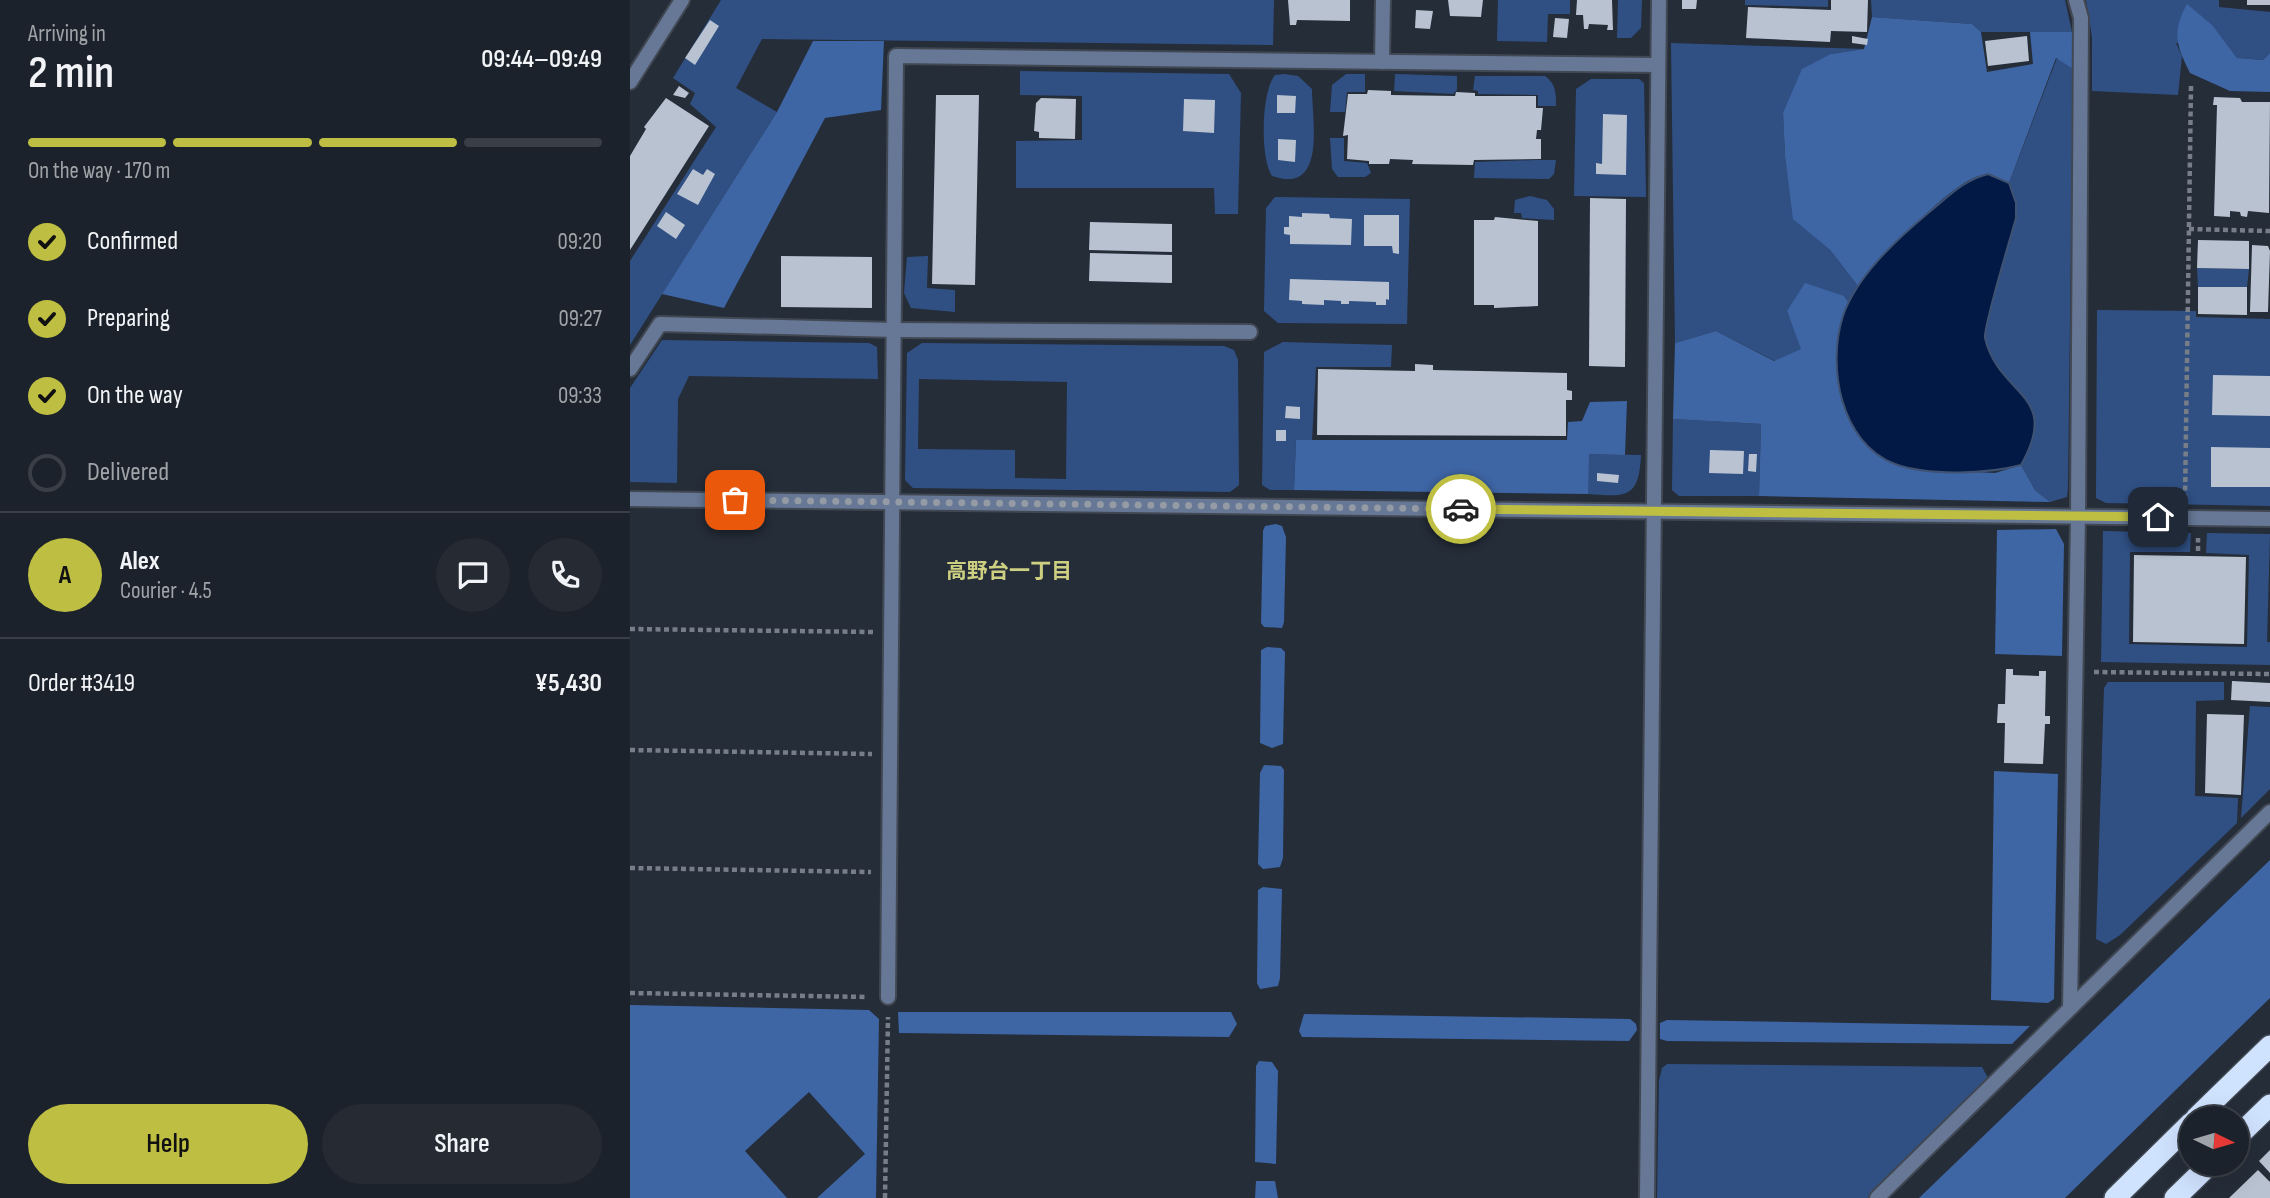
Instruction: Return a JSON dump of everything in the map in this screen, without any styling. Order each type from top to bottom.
[{"type":"highway","points":[[2208,1106],[2270,1046]]},
{"type":"highway","points":[[2249,1125],[2270,1105]]},
{"type":"highway","points":[[2115,1198],[2179,1136]]},
{"type":"highway","points":[[2175,1198],[2198,1176]]},
{"type":"lane","points":[[630,82],[682,0]]},
{"type":"lane","points":[[1382,62],[1383,0]]},
{"type":"lane","points":[[1647,1198],[1659,0]]},
{"type":"lane","points":[[2070,1008],[2078,516],[2081,18],[2076,0]]},
{"type":"lane","points":[[888,997],[896,55],[1658,65]]},
{"type":"lane","points":[[630,369],[660,324],[894,330],[1250,332]]},
{"type":"lane","points":[[630,499],[2270,519]]},
{"type":"lane","points":[[1877,1198],[2270,812]]},
{"type":"path","points":[[2185,518],[2191,86]]},
{"type":"path","points":[[2189,229],[2270,231]]},
{"type":"path","points":[[630,629],[891,632]]},
{"type":"path","points":[[2076,672],[2270,674]]},
{"type":"path","points":[[630,750],[890,754]]},
{"type":"path","points":[[630,868],[889,872]]},
{"type":"path","points":[[630,993],[888,997],[885,1198]]},
{"type":"shaded area","points":[[721,0],[1274,0],[1273,45],[762,39],[736,88],[777,112],[630,345],[630,261],[716,127],[690,104],[695,93],[673,78]]},
{"type":"shaded area","points":[[1498,0],[1570,0],[1570,14],[1548,14],[1547,42],[1497,41]]},
{"type":"shaded area","points":[[1618,0],[1642,0],[1641,28],[1631,38],[1617,38]]},
{"type":"shaded area","points":[[1745,0],[1828,0],[1828,7],[1745,5]]},
{"type":"shaded area","points":[[1871,0],[2065,0],[2072,32],[1981,32],[1972,24],[1872,17]]},
{"type":"shaded area","points":[[2086,0],[2219,0],[2219,7],[2270,12],[2270,53],[2263,60],[2237,58],[2226,44],[2176,43],[2182,56],[2178,95],[2092,91],[2092,37]]},
{"type":"shaded area","points":[[2187,4],[2212,25],[2237,58],[2263,60],[2270,53],[2270,92],[2230,91],[2190,73],[2179,47],[2177,31]]},
{"type":"shaded area","points":[[1872,17],[1972,24],[1981,32],[1987,72],[2033,64],[2030,32],[2072,32],[2073,69],[2056,58],[2009,183],[1988,175],[1958,187],[1920,220],[1858,286],[1830,250],[1793,219],[1783,113],[1802,69],[1831,54],[1864,49]]},
{"type":"shaded area","points":[[813,41],[884,41],[881,110],[825,118],[724,308],[662,294],[777,112]]},
{"type":"shaded area","points":[[1671,43],[1864,49],[1831,54],[1783,113],[1785,156],[1794,219],[1830,250],[1858,286],[1849,303],[1844,296],[1787,311],[1802,349],[1775,361],[1716,331],[1675,343]]},
{"type":"shaded area","points":[[2057,58],[2073,69],[2068,487],[2067,497],[2050,502],[2035,490],[2021,465],[2031,442],[2033,424],[2030,409],[1991,356],[1985,338],[2016,218],[2016,203],[2009,183]]},
{"type":"shaded area","points":[[1020,71],[1229,74],[1241,93],[1238,214],[1215,214],[1214,188],[1016,188],[1016,141],[1082,140],[1082,96],[1020,95]]},
{"type":"shaded area","points":[[1346,74],[1365,74],[1365,92],[1347,92],[1345,112],[1330,112],[1332,85]]},
{"type":"shaded area","points":[[1395,74],[1457,76],[1457,90],[1453,94],[1394,91]]},
{"type":"shaded area","points":[[1275,75],[1298,76],[1312,89],[1313,152],[1309,165],[1301,175],[1290,179],[1272,176],[1265,155],[1264,141],[1265,110],[1270,84]]},
{"type":"shaded area","points":[[1475,76],[1545,76],[1555,89],[1556,106],[1538,106],[1538,95],[1478,94],[1478,91],[1473,90]]},
{"type":"shaded area","points":[[1591,79],[1639,79],[1644,83],[1646,197],[1574,196],[1576,89]]},
{"type":"shaded area","points":[[1330,138],[1344,138],[1344,161],[1367,163],[1371,173],[1365,177],[1338,177],[1332,169]]},
{"type":"shaded area","points":[[1556,160],[1554,174],[1549,179],[1474,178],[1475,162]]},
{"type":"shaded area","points":[[1988,174],[2009,183],[2016,203],[2016,218],[1985,338],[2002,373],[2031,409],[2035,423],[2032,441],[2021,465],[2007,468],[1941,472],[1895,464],[1876,454],[1861,439],[1842,401],[1837,357],[1843,316],[1857,287],[1890,247],[1956,190]]},
{"type":"shaded area","points":[[1530,196],[1547,200],[1554,209],[1554,220],[1522,218],[1521,213],[1514,213],[1515,200]]},
{"type":"shaded area","points":[[1275,197],[1410,199],[1407,324],[1278,323],[1264,311],[1266,208]]},
{"type":"shaded area","points":[[928,256],[927,288],[955,290],[955,312],[911,308],[904,293],[907,257]]},
{"type":"shaded area","points":[[2197,268],[2249,269],[2247,287],[2198,287]]},
{"type":"shaded area","points":[[1805,283],[1844,296],[1849,303],[1843,316],[1841,400],[1860,437],[1895,464],[1934,470],[1995,473],[2021,465],[2035,490],[2050,502],[1759,496],[1761,424],[1673,419],[1675,343],[1716,331],[1774,361],[1801,349],[1787,311]]},
{"type":"shaded area","points":[[2097,310],[2196,311],[2196,317],[2270,319],[2270,506],[2106,503],[2096,498]]},
{"type":"shaded area","points":[[662,340],[869,343],[877,347],[878,379],[689,376],[678,399],[677,483],[630,482],[630,388]]},
{"type":"shaded area","points":[[1283,342],[1392,345],[1391,367],[1316,367],[1312,440],[1296,440],[1294,490],[1270,490],[1262,485],[1264,352]]},
{"type":"shaded area","points":[[922,343],[1224,346],[1234,350],[1238,360],[1239,485],[1230,492],[913,488],[905,480],[907,353]],"holes":[[[919,379],[1067,382],[1066,479],[1015,478],[1015,450],[918,449]]]},
{"type":"shaded area","points":[[1627,401],[1625,455],[1589,454],[1588,494],[1294,490],[1296,440],[1567,440],[1568,422],[1582,421],[1590,402]]},
{"type":"shaded area","points":[[1673,419],[1761,424],[1759,496],[1679,496],[1672,490]]},
{"type":"shaded area","points":[[1588,454],[1641,455],[1634,487],[1621,494],[1588,494]]},
{"type":"shaded area","points":[[1265,526],[1282,526],[1286,537],[1282,628],[1264,627],[1261,623],[1263,531]]},
{"type":"shaded area","points":[[2056,529],[2064,544],[2062,656],[1995,654],[1997,530]]},
{"type":"shaded area","points":[[2103,531],[2191,533],[2190,552],[2130,552],[2129,644],[2247,647],[2249,555],[2206,553],[2207,533],[2270,534],[2267,642],[2270,642],[2270,665],[2101,662]]},
{"type":"shaded area","points":[[1267,647],[1281,648],[1285,652],[1283,744],[1272,748],[1260,743],[1261,650]]},
{"type":"shaded area","points":[[2108,682],[2224,682],[2224,700],[2196,701],[2195,796],[2238,798],[2237,823],[2120,935],[2106,944],[2096,939],[2104,688]]},
{"type":"shaded area","points":[[2250,706],[2270,707],[2270,789],[2241,818]]},
{"type":"shaded area","points":[[1264,765],[1281,766],[1284,770],[1283,858],[1280,867],[1263,869],[1258,864],[1260,773]]},
{"type":"shaded area","points":[[1994,771],[2058,774],[2054,999],[2048,1003],[1991,1000]]},
{"type":"shaded area","points":[[2270,860],[2270,998],[2065,1198],[1919,1198]]},
{"type":"shaded area","points":[[1263,887],[1282,889],[1280,978],[1278,986],[1260,989],[1257,983],[1258,890]]},
{"type":"shaded area","points":[[630,1005],[869,1010],[879,1019],[876,1198],[817,1198],[865,1154],[809,1092],[745,1151],[787,1198],[630,1198]]},
{"type":"shaded area","points":[[898,1012],[1231,1012],[1237,1024],[1229,1037],[899,1033]]},
{"type":"shaded area","points":[[1304,1014],[1630,1019],[1636,1024],[1637,1030],[1629,1041],[1302,1037],[1299,1031]]},
{"type":"shaded area","points":[[1667,1020],[2030,1026],[2012,1044],[1667,1041],[1660,1039],[1660,1023]]},
{"type":"shaded area","points":[[1259,1061],[1272,1062],[1278,1071],[1276,1164],[1255,1162],[1256,1066]]},
{"type":"shaded area","points":[[1667,1064],[1982,1067],[1988,1078],[1984,1086],[1869,1198],[1657,1198],[1659,1081],[1662,1068]]},
{"type":"shaded area","points":[[1256,1181],[1275,1181],[1278,1198],[1255,1198]]},
{"type":"building","points":[[1288,0],[1350,0],[1350,21],[1297,20],[1296,25],[1290,25]]},
{"type":"building","points":[[1448,0],[1483,0],[1481,17],[1450,16]]},
{"type":"building","points":[[1577,0],[1612,0],[1613,30],[1607,30],[1608,25],[1589,24],[1588,29],[1584,29],[1583,15],[1576,15]]},
{"type":"building","points":[[1682,0],[1697,0],[1696,9],[1682,9]]},
{"type":"building","points":[[1831,0],[1868,0],[1867,32],[1831,31],[1830,42],[1746,38],[1748,7],[1831,10]]},
{"type":"building","points":[[2247,0],[2270,0],[2270,5],[2247,5]]},
{"type":"building","points":[[1416,10],[1433,11],[1430,29],[1415,28]]},
{"type":"building","points":[[1555,18],[1569,19],[1567,38],[1553,37]]},
{"type":"building","points":[[710,20],[719,26],[695,65],[685,58]]},
{"type":"building","points":[[1852,36],[1868,39],[1867,45],[1852,43]]},
{"type":"building","points":[[2027,36],[2029,61],[1988,66],[1985,41]]},
{"type":"building","points":[[679,86],[689,93],[685,98],[673,95]]},
{"type":"building","points":[[1368,90],[1391,91],[1391,95],[1455,96],[1456,92],[1475,93],[1475,96],[1536,96],[1536,108],[1543,108],[1541,130],[1537,130],[1536,139],[1541,139],[1541,159],[1474,160],[1473,165],[1412,164],[1413,160],[1390,159],[1389,164],[1369,164],[1369,161],[1347,159],[1348,135],[1343,136],[1348,94],[1367,94]]},
{"type":"building","points":[[936,95],[979,95],[975,285],[932,284]]},
{"type":"building","points":[[1277,95],[1296,96],[1295,113],[1277,113]]},
{"type":"building","points":[[2214,97],[2240,98],[2242,102],[2270,102],[2269,213],[2248,211],[2247,217],[2241,216],[2240,212],[2230,211],[2230,217],[2214,216],[2217,105],[2213,105]]},
{"type":"building","points":[[666,98],[709,126],[630,250],[630,156],[646,129],[644,127]]},
{"type":"building","points":[[1041,98],[1076,99],[1075,139],[1039,138],[1039,132],[1034,131],[1036,103]]},
{"type":"building","points":[[1184,99],[1215,100],[1214,133],[1183,131]]},
{"type":"building","points":[[1603,114],[1627,115],[1626,175],[1596,174],[1596,163],[1602,164]]},
{"type":"building","points":[[1278,139],[1296,140],[1295,162],[1278,160]]},
{"type":"building","points":[[693,169],[703,175],[707,169],[715,174],[698,205],[677,194]]},
{"type":"building","points":[[1590,198],[1626,199],[1625,367],[1589,366]]},
{"type":"building","points":[[666,212],[685,225],[676,239],[657,226]]},
{"type":"building","points":[[1302,213],[1329,214],[1330,218],[1352,219],[1351,245],[1290,244],[1290,235],[1284,234],[1284,227],[1289,227],[1289,216],[1302,217]]},
{"type":"building","points":[[1364,215],[1399,215],[1399,254],[1393,253],[1392,246],[1364,246]]},
{"type":"building","points":[[1495,217],[1538,221],[1538,306],[1494,308],[1494,305],[1474,305],[1474,220],[1494,220]]},
{"type":"building","points":[[1090,222],[1172,224],[1172,252],[1089,250]]},
{"type":"building","points":[[2198,240],[2249,241],[2249,269],[2197,268]]},
{"type":"building","points":[[2252,245],[2268,246],[2270,251],[2268,312],[2250,312]]},
{"type":"building","points":[[1090,253],[1172,255],[1172,283],[1089,281]]},
{"type":"building","points":[[781,256],[872,257],[872,308],[781,307]]},
{"type":"building","points":[[1290,279],[1389,282],[1389,300],[1386,299],[1386,305],[1349,301],[1349,304],[1341,304],[1341,301],[1324,300],[1324,305],[1302,304],[1302,301],[1289,300]]},
{"type":"building","points":[[2198,287],[2247,287],[2247,315],[2198,314]]},
{"type":"building","points":[[1415,364],[1433,365],[1433,370],[1567,373],[1567,390],[1572,391],[1572,400],[1566,400],[1566,436],[1317,435],[1318,369],[1415,371]]},
{"type":"building","points":[[2213,375],[2270,376],[2270,416],[2212,415]]},
{"type":"building","points":[[1286,406],[1300,407],[1300,419],[1285,418]]},
{"type":"building","points":[[1276,430],[1286,430],[1286,441],[1276,441]]},
{"type":"building","points":[[2211,447],[2270,448],[2270,487],[2211,487]]},
{"type":"building","points":[[1710,450],[1744,451],[1743,474],[1709,473]]},
{"type":"building","points":[[1749,454],[1757,454],[1756,472],[1748,471]]},
{"type":"building","points":[[1597,473],[1619,475],[1618,483],[1597,481]]},
{"type":"building","points":[[2134,555],[2246,557],[2244,644],[2133,642]]},
{"type":"building","points":[[2006,669],[2013,669],[2013,675],[2039,676],[2039,671],[2046,671],[2045,716],[2050,716],[2050,724],[2045,724],[2043,764],[2004,763],[2005,723],[1997,723],[1998,704],[2005,704]]},
{"type":"building","points":[[2232,681],[2270,683],[2270,702],[2231,700]]},
{"type":"building","points":[[2207,714],[2244,715],[2241,795],[2205,793]]},
{"type":"building","points":[[2270,1150],[2270,1173],[2259,1161]]},
{"type":"building","points":[[2258,1170],[2270,1182],[2270,1198],[2229,1198]]},
{"type":"way so far","points":[[735,500],[1461,509]]},
{"type":"district","name":"高野台一丁目","points":[[1009,571]]},
{"type":"route","points":[[1461,509],[2158,517]]}]
